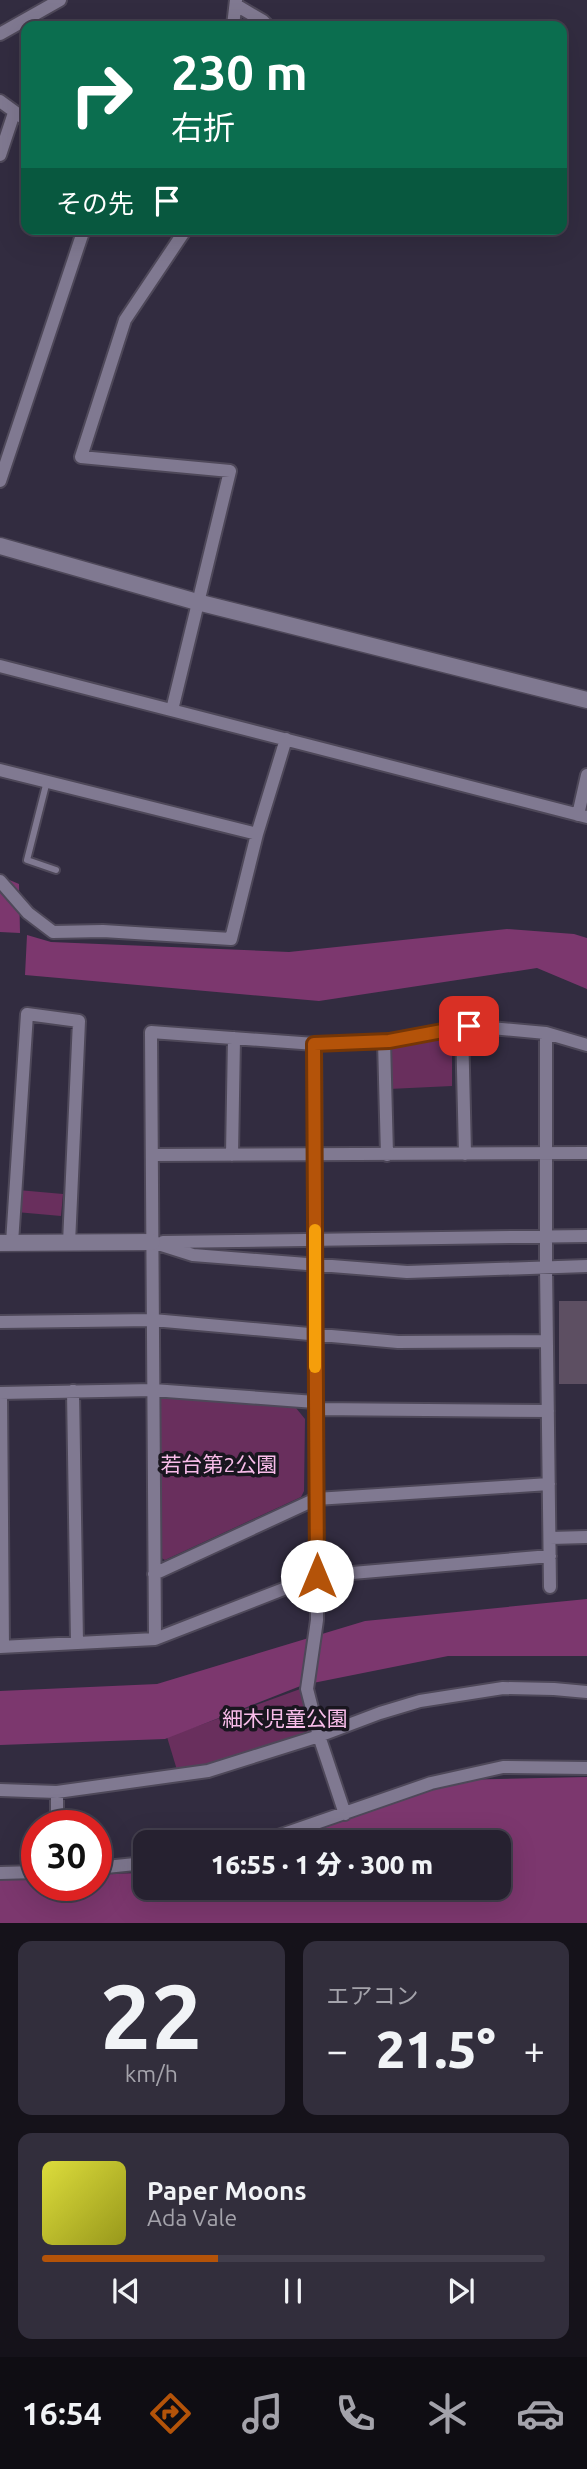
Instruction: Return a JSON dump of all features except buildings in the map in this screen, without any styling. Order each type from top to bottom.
[{"type":"street","points":[[23,21],[60,0]]},
{"type":"street","points":[[234,21],[236,3],[264,21]]},
{"type":"street","points":[[0,34],[21,22]]},
{"type":"street","points":[[0,102],[21,117]]},
{"type":"street","points":[[0,155],[14,113]]},
{"type":"street","points":[[0,481],[4,457],[82,235]]},
{"type":"street","points":[[172,710],[230,471],[81,457],[125,320],[182,235]]},
{"type":"street","points":[[0,546],[197,602],[587,700]]},
{"type":"street","points":[[0,666],[582,816],[587,775]]},
{"type":"street","points":[[0,881],[28,913],[53,932],[103,931],[231,939],[257,834],[286,739]]},
{"type":"street","points":[[0,770],[257,834]]},
{"type":"street","points":[[69,1243],[79,1021],[27,1014],[6,1243],[69,1243],[152,1242],[315,1238],[587,1236]]},
{"type":"street","points":[[155,1639],[151,1032],[314,1044],[384,1041],[469,1026],[546,1033],[587,1045]]},
{"type":"street","points":[[462,1027],[465,1154]]},
{"type":"street","points":[[546,1033],[545,1237],[550,1587]]},
{"type":"street","points":[[232,1155],[234,1038]]},
{"type":"street","points":[[384,1041],[387,1155]]},
{"type":"street","points":[[314,1044],[317,1620],[307,1689],[319,1736],[345,1814]]},
{"type":"street","points":[[152,1155],[587,1153]]},
{"type":"street","points":[[152,1242],[193,1255],[407,1272],[587,1266]]},
{"type":"street","points":[[0,1322],[153,1320],[398,1342],[547,1340]]},
{"type":"street","points":[[548,1411],[315,1405],[153,1390],[0,1393],[1,1647],[155,1639],[317,1576],[550,1556]]},
{"type":"street","points":[[73,1391],[77,1643]]},
{"type":"street","points":[[154,1574],[316,1499],[549,1485]]},
{"type":"street","points":[[550,1538],[587,1537]]},
{"type":"street","points":[[0,1790],[57,1792],[208,1771],[420,1701],[503,1688],[587,1692]]},
{"type":"street","points":[[297,1830],[432,1783],[503,1767],[587,1768]]},
{"type":"street","points":[[57,1792],[57,1810]]},
{"type":"street","points":[[112,1866],[133,1864]]},
{"type":"street","points":[[0,1872],[21,1872]]},
{"type":"lane","points":[[47,781],[27,860],[56,870]]},
{"type":"green space","points":[[447,1036],[452,1042],[452,1086],[389,1089],[387,1051],[394,1043]]},
{"type":"green space","points":[[18,1190],[63,1194],[61,1216],[16,1212]]},
{"type":"green space","name":"若台第2公園","points":[[163,1396],[296,1408],[305,1419],[304,1491],[301,1497],[165,1560],[156,1555],[154,1403]]},
{"type":"green space","name":"細木児童公園","points":[[303,1688],[313,1727],[309,1734],[226,1760],[177,1770],[167,1737]]},
{"type":"shaded area","points":[[0,876],[19,884],[20,933],[0,932]]},
{"type":"shaded area","points":[[507,929],[574,934],[587,938],[587,989],[537,968],[319,1001],[25,975],[27,935],[51,942],[289,952]]},
{"type":"shaded area","points":[[587,1599],[587,1656],[448,1656],[303,1685],[165,1739],[0,1745],[0,1691],[157,1684],[365,1621]]},
{"type":"shaded area","points":[[587,1777],[587,1923],[0,1923],[0,1877],[21,1876],[21,1901],[112,1901],[112,1874],[133,1873],[133,1900],[511,1900],[511,1830],[309,1830],[453,1780]]},
{"type":"slow traffic","points":[[315,1230],[315,1367]]},
{"type":"route","points":[[317,1576],[314,1044],[389,1041],[469,1026]]}]
